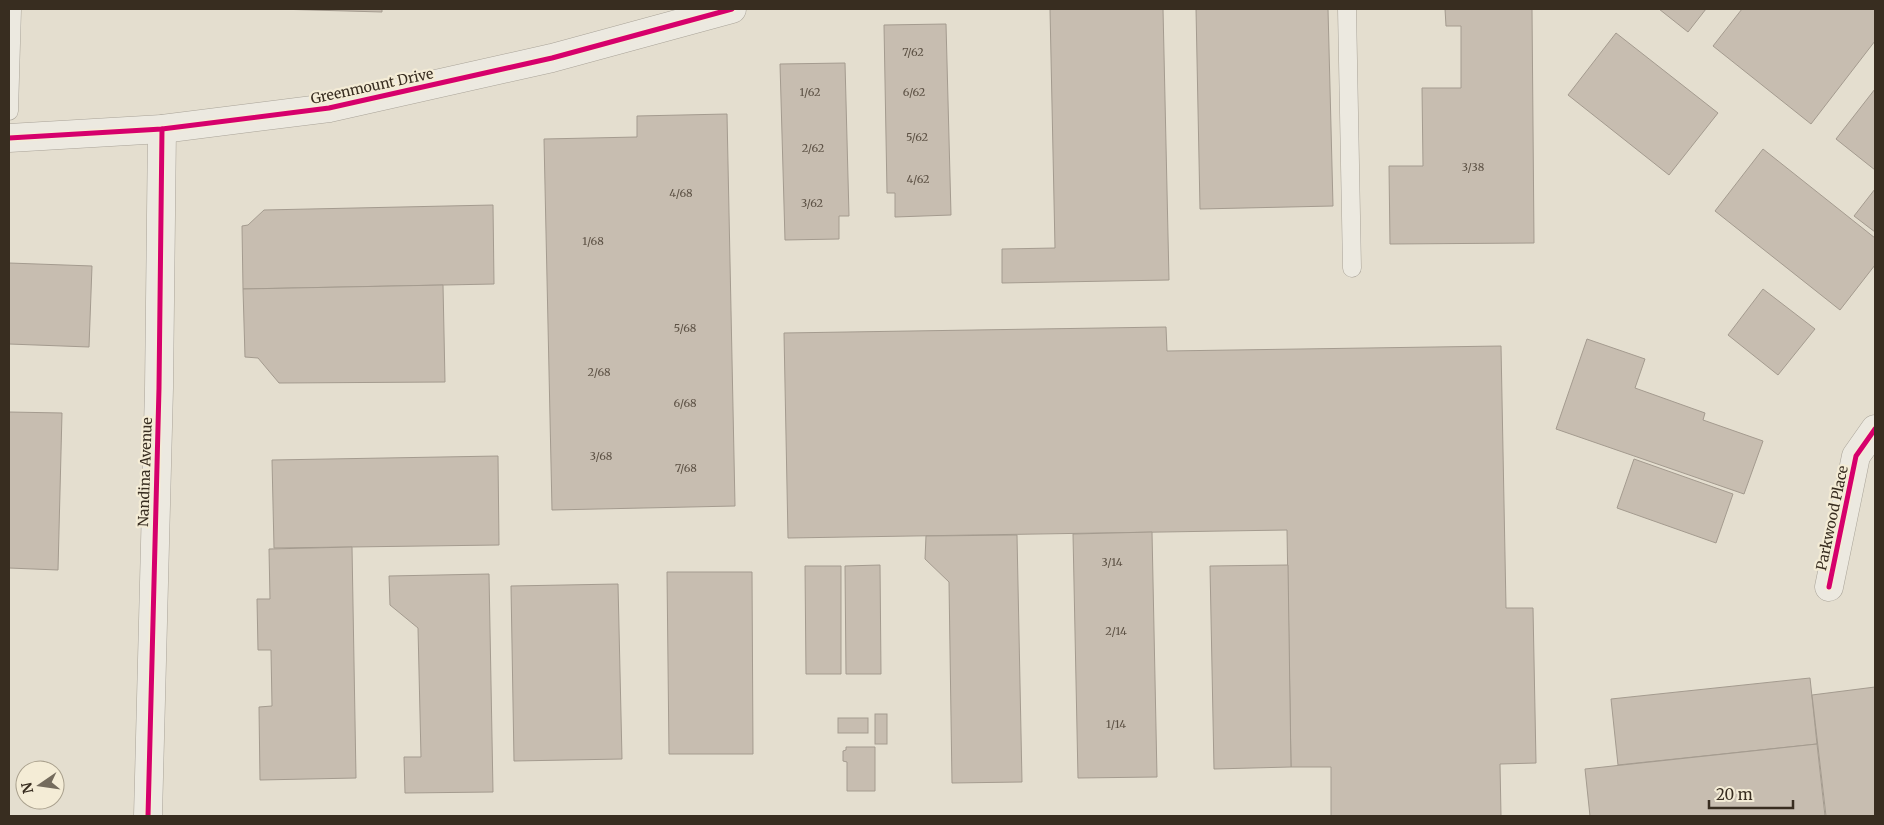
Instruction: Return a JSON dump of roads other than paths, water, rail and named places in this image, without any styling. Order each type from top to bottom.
[{"type":"street","name":"Greenmount Drive","points":[[9,138],[162,129],[329,108],[552,58],[732,9]]},
{"type":"street","name":"Nandina Avenue","points":[[148,816],[159,388],[162,129]]},
{"type":"street","name":"Parkwood Place","points":[[1829,587],[1856,456],[1875,429]]},
{"type":"lane","points":[[9,111],[12,9]]},
{"type":"lane","points":[[1347,9],[1352,268]]}]
